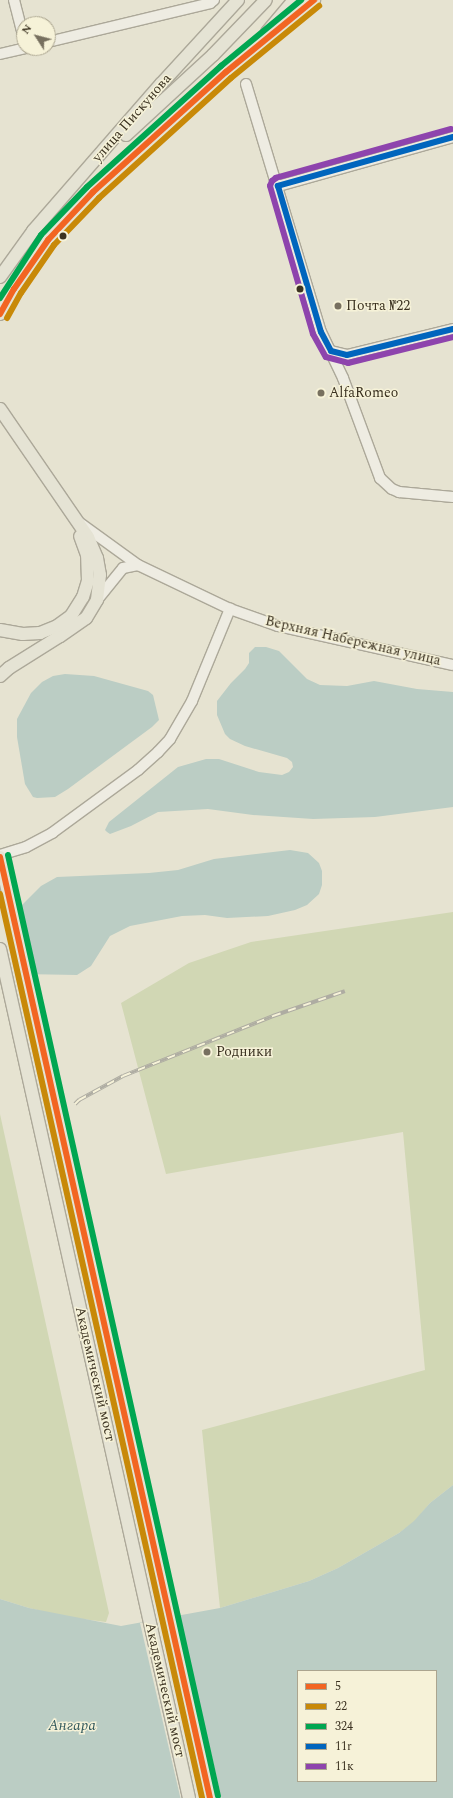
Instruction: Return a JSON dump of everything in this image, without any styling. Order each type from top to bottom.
[{"type":"main road","name":"улица Пискунова","points":[[84,174],[161,84],[238,0]]},
{"type":"main road","name":"улица Пискунова","points":[[84,174],[213,55],[248,21],[266,0]]},
{"type":"main road","points":[[0,314],[32,262],[69,217],[118,169],[263,37],[294,0]]},
{"type":"main road","points":[[226,72],[314,0]]},
{"type":"main road","points":[[0,277],[33,231],[84,174]]},
{"type":"main road","points":[[0,408],[73,518],[88,537],[97,558],[100,576],[97,600],[88,615],[79,624],[8,668],[0,676]]},
{"type":"main road","points":[[0,630],[23,634],[45,631],[64,622],[78,606],[87,587],[88,564],[84,546],[73,518]]},
{"type":"main road","name":"Академический мост","points":[[0,856],[210,1798]]},
{"type":"main road","name":"Академический мост","points":[[0,949],[189,1798]]},
{"type":"street","points":[[14,0],[18,16]]},
{"type":"street","points":[[56,40],[210,3],[214,0]]},
{"type":"street","points":[[0,54],[16,50]]},
{"type":"street","points":[[246,84],[321,332],[343,378],[380,478],[392,489],[399,492],[453,497]]},
{"type":"street","points":[[278,186],[453,137]]},
{"type":"street","points":[[331,351],[347,355],[453,329]]},
{"type":"street","name":"Верхняя Набережная улица","points":[[73,518],[138,565],[230,609],[278,626],[453,665]]},
{"type":"street","points":[[97,600],[123,568],[138,565]]},
{"type":"street","points":[[0,856],[26,847],[52,833],[138,770],[158,752],[170,739],[192,701],[230,609]]},
{"type":"green space","points":[[453,912],[453,1485],[430,1503],[414,1522],[399,1533],[338,1568],[309,1581],[220,1608],[202,1430],[425,1370],[403,1132],[166,1174],[121,1003],[189,963],[251,942]]},
{"type":"green space","points":[[0,1114],[109,1613],[106,1622],[67,1617],[0,1599]]},
{"type":"water","points":[[255,647],[266,647],[279,651],[307,679],[320,685],[347,686],[374,681],[417,689],[453,692],[453,807],[375,817],[313,819],[253,815],[208,809],[158,812],[131,826],[110,834],[107,832],[105,830],[109,822],[178,767],[206,759],[219,759],[259,772],[282,775],[289,772],[293,767],[292,762],[287,758],[245,746],[230,739],[225,734],[217,715],[217,701],[231,683],[245,669],[249,663],[249,653]]},
{"type":"water","points":[[65,674],[94,676],[148,691],[153,695],[159,720],[152,727],[68,789],[55,797],[37,798],[33,797],[25,784],[17,737],[17,719],[31,693],[42,682],[53,676]]},
{"type":"water","points":[[290,850],[308,853],[319,863],[322,871],[322,885],[319,894],[307,905],[295,910],[268,916],[227,918],[205,915],[182,916],[130,926],[110,936],[91,966],[77,975],[22,974],[0,927],[41,886],[57,877],[149,873],[178,870],[214,859]]},
{"type":"water","name":"Ангара","points":[[453,1485],[453,1798],[0,1798],[0,1599],[29,1608],[121,1626],[220,1608],[309,1581],[338,1568],[399,1533],[414,1521],[430,1503]]},
{"type":"pier","points":[[20,904],[36,976],[22,976],[0,980],[0,924]]},
{"type":"pier","points":[[179,1614],[221,1798],[180,1798],[140,1623]]},
{"type":"railway","points":[[75,1104],[79,1100],[123,1076],[273,1016],[345,991]]},
{"type":"transit line","name":"324","points":[[0,298],[41,235],[87,187],[221,66],[301,0]]},
{"type":"transit line","name":"5","points":[[0,314],[14,289],[48,240],[93,192],[226,72],[314,0]]},
{"type":"transit line","name":"22","points":[[7,318],[21,293],[54,245],[99,198],[231,78],[319,6]]},
{"type":"transit line","name":"11к","points":[[451,129],[276,178],[272,181],[270,186],[313,334],[326,357],[348,363],[453,337]]},
{"type":"transit line","name":"11r","points":[[453,137],[278,186],[321,332],[331,351],[347,355],[453,329]]},
{"type":"transit line","name":"324","points":[[8,855],[218,1796]]},
{"type":"transit line","name":"5","points":[[0,857],[210,1798]]},
{"type":"transit line","name":"22","points":[[0,894],[202,1798]]},
{"type":"place","name":"Почта №22","points":[[338,306]]},
{"type":"place","name":"AlfaRomeo","points":[[321,393]]},
{"type":"place","name":"Родники","points":[[207,1052]]}]
